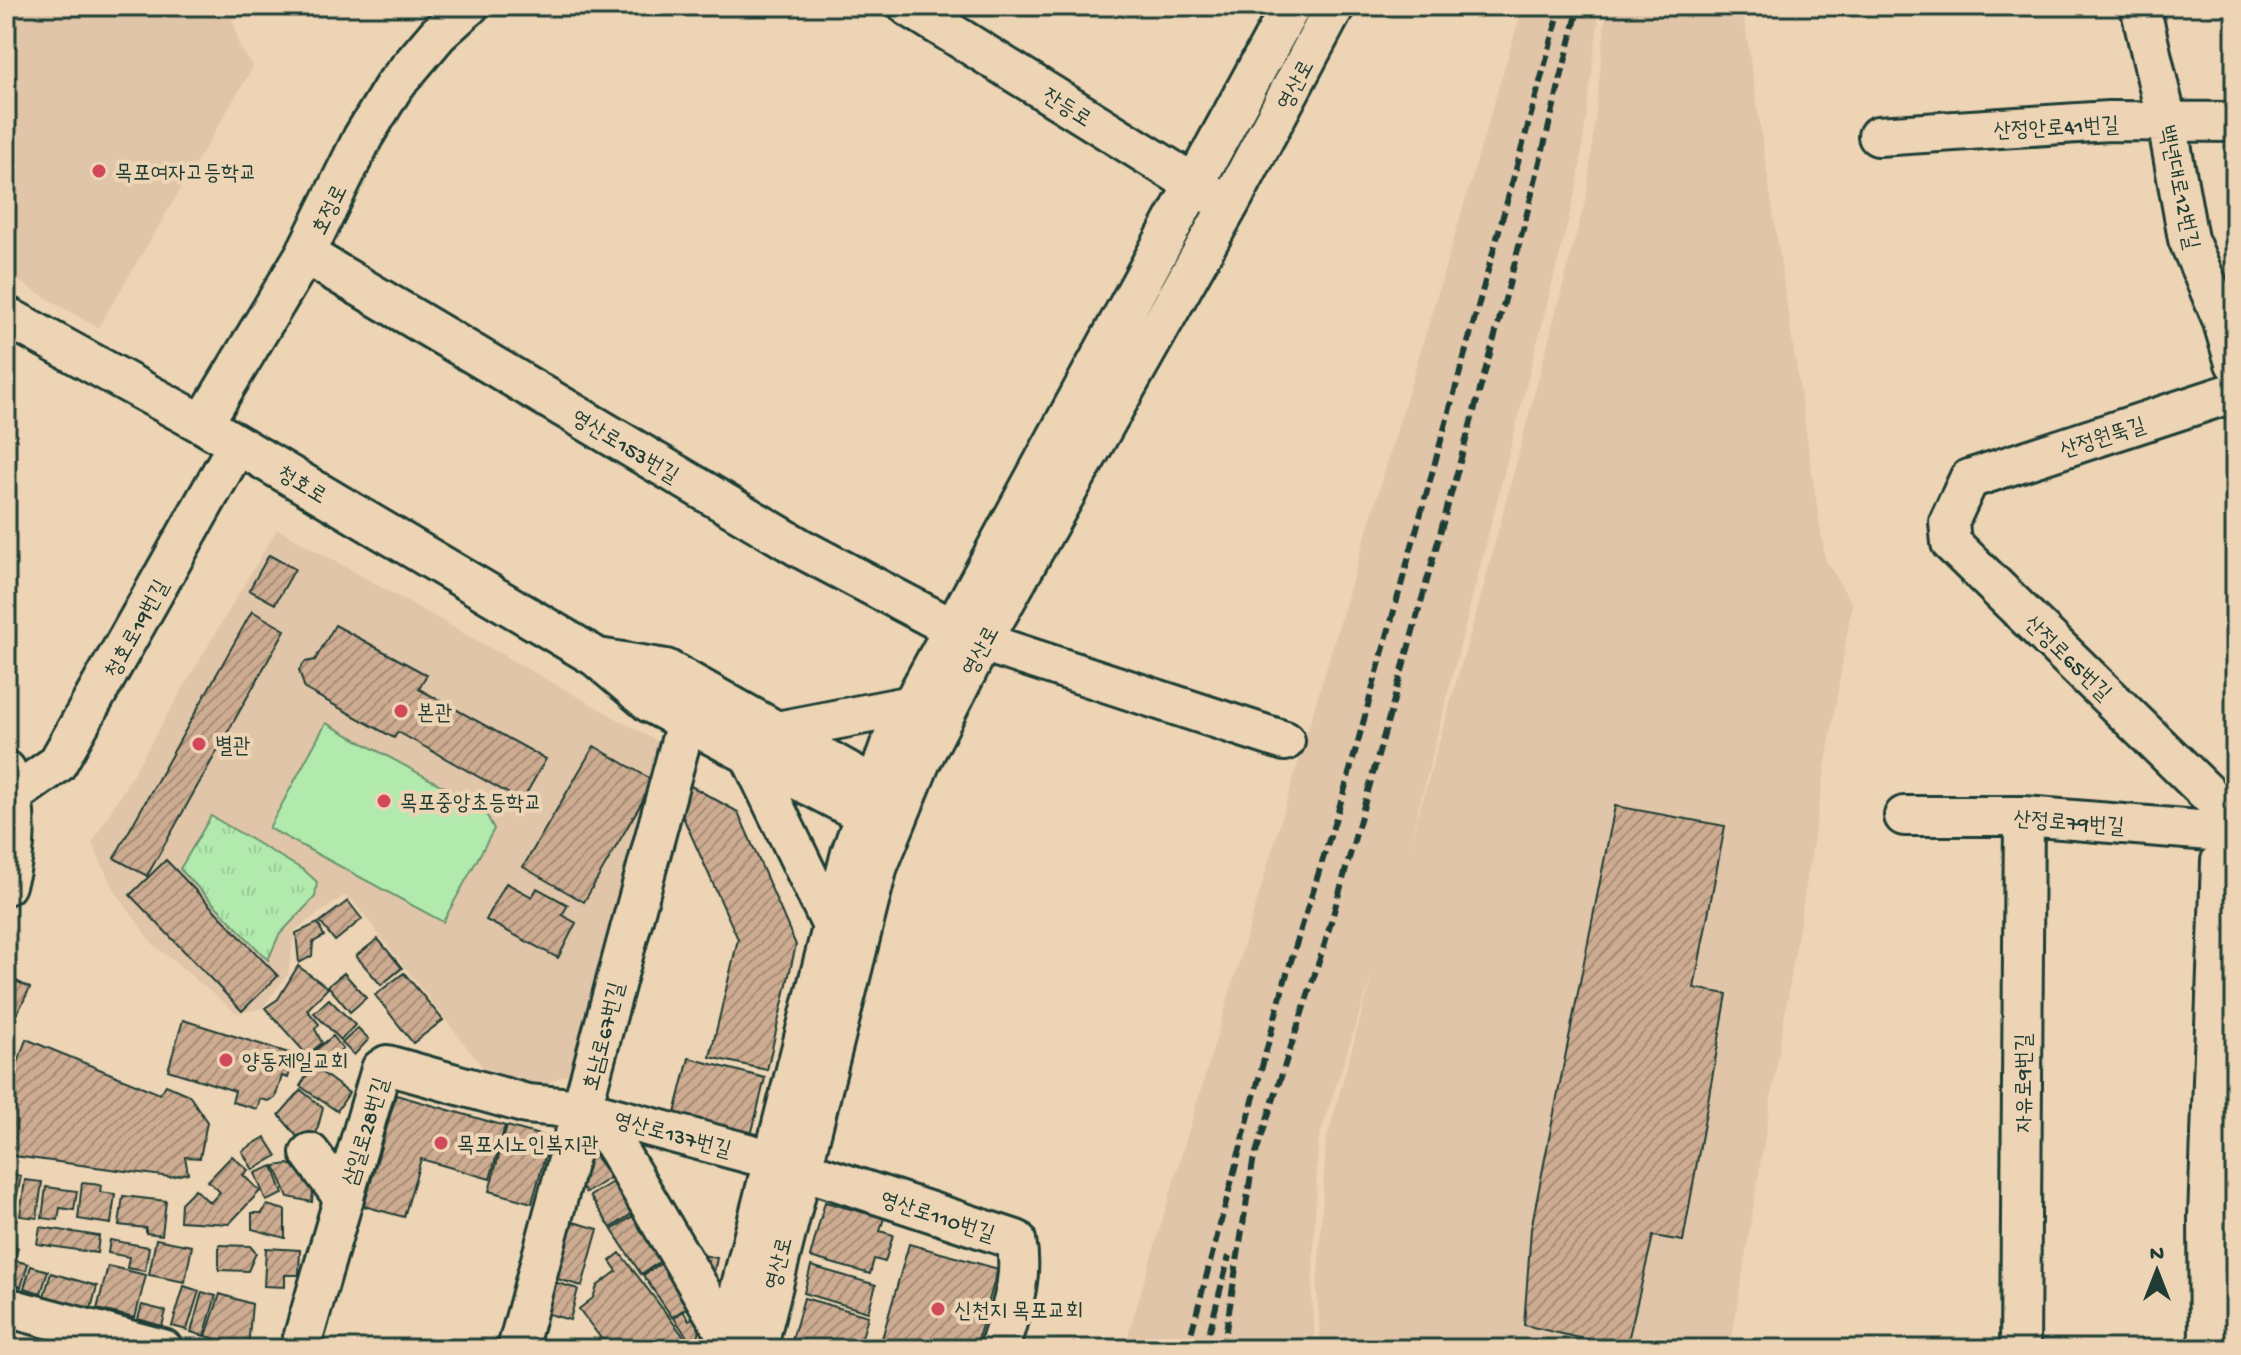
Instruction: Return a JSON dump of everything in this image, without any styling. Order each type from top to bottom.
[{"type":"street","name":"잔등로","points":[[908,6],[1229,205]]},
{"type":"street","name":"영산로","points":[[787,1165],[832,926],[884,808],[921,761],[967,635],[1194,185],[1291,6]]},
{"type":"street","name":"영산로","points":[[737,1345],[787,1165],[878,866],[890,745],[912,705],[967,635],[1229,205],[1335,6]]},
{"type":"street","name":"백년대로12번길","points":[[2140,6],[2167,122],[2188,239],[2229,317],[2235,363]]},
{"type":"street","name":"호정로","points":[[203,424],[305,254],[363,137],[394,86],[462,8]]},
{"type":"street","name":"산정안로41번길","points":[[1878,136],[2109,121],[2235,122]]},
{"type":"street","name":"영산로153번길","points":[[305,254],[802,549],[967,635],[1285,741]]},
{"type":"street","name":"청호로","points":[[6,316],[203,424],[596,657],[650,703],[686,722],[764,744]]},
{"type":"street","name":"산정원뚝길","points":[[1969,479],[2235,392]]},
{"type":"street","name":"청호로19번길","points":[[10,782],[57,764],[237,445]]},
{"type":"street","name":"산정로65번길","points":[[1969,479],[1949,522],[1951,543],[2235,820]]},
{"type":"street","name":"청호로","points":[[596,657],[666,669],[764,744],[884,808]]},
{"type":"street","points":[[832,926],[764,744],[912,705]]},
{"type":"street","name":"호남로67번길","points":[[517,1349],[686,722]]},
{"type":"street","points":[[6,885],[15,846],[10,782]]},
{"type":"street","name":"산정로79번길","points":[[1904,816],[2024,816],[2235,833]]},
{"type":"street","name":"자유로9번길","points":[[2020,1349],[2024,816]]},
{"type":"street","points":[[2209,1349],[2208,1218],[2221,861],[2235,847]]},
{"type":"street","name":"영산로137번길","points":[[387,1065],[527,1104],[583,1109],[787,1165]]},
{"type":"street","name":"삼일로28번길","points":[[300,1349],[381,1069],[387,1065]]},
{"type":"street","points":[[583,1109],[613,1142],[737,1345]]},
{"type":"street","points":[[310,1153],[344,1199]]},
{"type":"street","name":"영산로110번길","points":[[787,1165],[1016,1240],[1021,1266],[1019,1279],[999,1349]]},
{"type":"street","points":[[6,1307],[79,1337],[163,1349]]},
{"type":"shaded area","name":"목포여자고등학교","points":[[6,6],[230,6],[239,46],[253,67],[98,328],[6,274]]},
{"type":"shaded area","points":[[1523,6],[1600,6],[1578,182],[1408,850],[1483,589],[1587,194],[1607,6],[1742,6],[1825,559],[1852,604],[1730,1349],[1321,1349],[1317,1293],[1326,1142],[1374,969],[1318,1141],[1312,1299],[1315,1349],[1124,1349]]},
{"type":"shaded area","name":"목포중앙초등학교","points":[[277,529],[664,745],[575,1071],[537,1088],[487,1073],[353,901],[344,896],[295,930],[288,975],[261,1009],[236,1013],[152,943],[113,888],[92,843]]},
{"type":"green space","points":[[326,723],[483,808],[494,829],[443,922],[269,828]]},
{"type":"green space","points":[[211,816],[305,871],[317,882],[315,897],[279,935],[268,960],[180,869]]},
{"type":"building","points":[[269,555],[295,569],[275,604],[249,590]]},
{"type":"building","name":"별관","points":[[252,611],[285,630],[147,876],[114,858]]},
{"type":"building","name":"본관","points":[[335,625],[427,675],[419,689],[546,759],[522,801],[398,732],[394,738],[305,689],[299,670],[305,662],[315,660]]},
{"type":"building","points":[[594,746],[654,781],[584,902],[523,867]]},
{"type":"building","points":[[689,785],[738,812],[796,945],[767,1070],[710,1057],[738,939],[682,815]]},
{"type":"building","points":[[1615,806],[1725,826],[1694,988],[1727,994],[1683,1241],[1653,1236],[1626,1349],[1524,1325],[1531,1229]]},
{"type":"building","points":[[166,860],[278,976],[242,1011],[130,895]]},
{"type":"building","points":[[506,883],[532,897],[537,888],[568,905],[562,915],[576,923],[558,958],[486,920]]},
{"type":"building","points":[[348,901],[362,919],[335,941],[320,922]]},
{"type":"building","points":[[318,923],[324,936],[313,942],[312,956],[299,963],[296,933]]},
{"type":"building","points":[[378,939],[402,968],[381,985],[356,956]]},
{"type":"building","points":[[298,966],[328,988],[307,1010],[319,1024],[315,1029],[322,1043],[307,1055],[265,1008],[278,999]]},
{"type":"building","points":[[344,973],[366,998],[350,1012],[328,986]]},
{"type":"building","points":[[404,973],[443,1020],[413,1043],[375,995]]},
{"type":"building","points":[[6,976],[30,988],[6,1036]]},
{"type":"building","points":[[329,999],[355,1025],[341,1040],[314,1013]]},
{"type":"building","points":[[183,1020],[295,1055],[288,1078],[282,1076],[275,1098],[268,1101],[260,1099],[257,1109],[232,1102],[235,1091],[168,1070]]},
{"type":"building","points":[[358,1028],[369,1039],[354,1055],[342,1043]]},
{"type":"building","points":[[333,1036],[343,1049],[318,1068],[308,1056]]},
{"type":"building","points":[[26,1039],[160,1094],[166,1085],[189,1095],[207,1122],[200,1158],[185,1157],[188,1173],[170,1177],[7,1155],[6,1098]]},
{"type":"building","points":[[689,1058],[765,1078],[749,1144],[672,1125]]},
{"type":"building","points":[[313,1066],[349,1093],[337,1111],[300,1086]]},
{"type":"building","points":[[301,1090],[323,1108],[315,1138],[304,1145],[279,1115]]},
{"type":"building","name":"목포시노인복지관","points":[[396,1095],[505,1126],[490,1179],[421,1159],[404,1217],[364,1206]]},
{"type":"building","points":[[507,1126],[550,1138],[532,1203],[489,1191]]},
{"type":"building","points":[[265,1137],[277,1156],[253,1170],[242,1151]]},
{"type":"building","points":[[591,1151],[611,1177],[586,1193],[576,1178],[583,1156]]},
{"type":"building","points":[[232,1156],[248,1170],[243,1175],[260,1191],[229,1224],[180,1221],[181,1203],[195,1189],[210,1203],[220,1192],[208,1181]]},
{"type":"building","points":[[288,1164],[308,1170],[313,1190],[312,1202],[288,1197],[275,1166]]},
{"type":"building","points":[[273,1166],[283,1194],[266,1201],[255,1173]]},
{"type":"building","points":[[6,1173],[21,1176],[15,1205],[17,1219],[6,1220]]},
{"type":"building","points":[[25,1180],[42,1182],[37,1218],[20,1216]]},
{"type":"building","points":[[614,1181],[634,1212],[611,1228],[590,1196]]},
{"type":"building","points":[[82,1183],[101,1185],[100,1192],[115,1194],[111,1224],[78,1219]]},
{"type":"building","points":[[46,1187],[77,1191],[74,1210],[60,1208],[58,1220],[42,1218]]},
{"type":"building","points":[[123,1196],[166,1201],[162,1235],[146,1233],[146,1228],[119,1225]]},
{"type":"building","points":[[825,1202],[884,1218],[880,1231],[893,1235],[885,1262],[874,1259],[870,1274],[810,1257]]},
{"type":"building","points":[[267,1205],[285,1210],[285,1238],[252,1229],[252,1213],[262,1213]]},
{"type":"building","points":[[634,1215],[664,1259],[641,1274],[612,1230]]},
{"type":"building","points":[[563,1219],[598,1229],[582,1286],[547,1276]]},
{"type":"building","points":[[40,1227],[99,1236],[97,1253],[37,1244]]},
{"type":"building","points":[[156,1239],[192,1246],[185,1282],[149,1275]]},
{"type":"building","points":[[110,1240],[149,1247],[145,1271],[127,1268],[129,1257],[108,1253]]},
{"type":"building","name":"신천지 목포교회","points":[[909,1244],[998,1269],[975,1349],[879,1349]]},
{"type":"building","points":[[6,1245],[18,1248],[14,1260],[28,1264],[21,1287],[6,1283]]},
{"type":"building","points":[[219,1245],[250,1246],[256,1253],[248,1271],[219,1270]]},
{"type":"building","points":[[266,1248],[300,1250],[299,1275],[285,1275],[285,1287],[264,1286]]},
{"type":"building","points":[[689,1252],[717,1258],[711,1287]]},
{"type":"building","points":[[620,1253],[691,1346],[686,1349],[641,1349],[638,1346],[631,1349],[625,1342],[617,1349],[609,1349],[579,1309],[593,1298],[597,1286],[617,1271],[610,1261]]},
{"type":"building","points":[[665,1261],[694,1303],[672,1317],[643,1275]]},
{"type":"building","points":[[31,1266],[48,1271],[41,1293],[24,1288]]},
{"type":"building","points":[[108,1266],[146,1275],[135,1318],[97,1309]]},
{"type":"building","points":[[811,1266],[876,1285],[868,1312],[804,1293]]},
{"type":"building","points":[[51,1273],[97,1286],[91,1309],[44,1296]]},
{"type":"building","points":[[547,1280],[578,1289],[570,1320],[538,1311]]},
{"type":"building","points":[[184,1286],[199,1291],[187,1330],[172,1326]]},
{"type":"building","points":[[202,1292],[216,1296],[204,1336],[191,1332]]},
{"type":"building","points":[[220,1294],[252,1304],[248,1348],[206,1336]]},
{"type":"building","points":[[804,1298],[868,1316],[859,1349],[790,1347]]},
{"type":"building","points":[[142,1305],[166,1311],[162,1326],[138,1319]]},
{"type":"building","points":[[683,1311],[689,1320],[700,1313],[704,1316],[697,1341],[692,1344],[674,1318]]},
{"type":"railway","points":[[1187,1349],[1285,980],[1344,792],[1561,6]]},
{"type":"railway","points":[[1223,1349],[1253,1162],[1325,943],[1397,689],[1509,285],[1579,6]]},
{"type":"railway","points":[[1205,1349],[1229,1256]]},
{"type":"place","name":"목포여자고등학교","points":[[99,171]]},
{"type":"place","name":"본관","points":[[401,711]]},
{"type":"place","name":"별관","points":[[199,744]]},
{"type":"place","name":"목포중앙초등학교","points":[[384,801]]},
{"type":"place","name":"양동제일교회","points":[[226,1060]]},
{"type":"place","name":"목포시노인복지관","points":[[441,1143]]},
{"type":"place","name":"신천지 목포교회","points":[[938,1309]]}]
